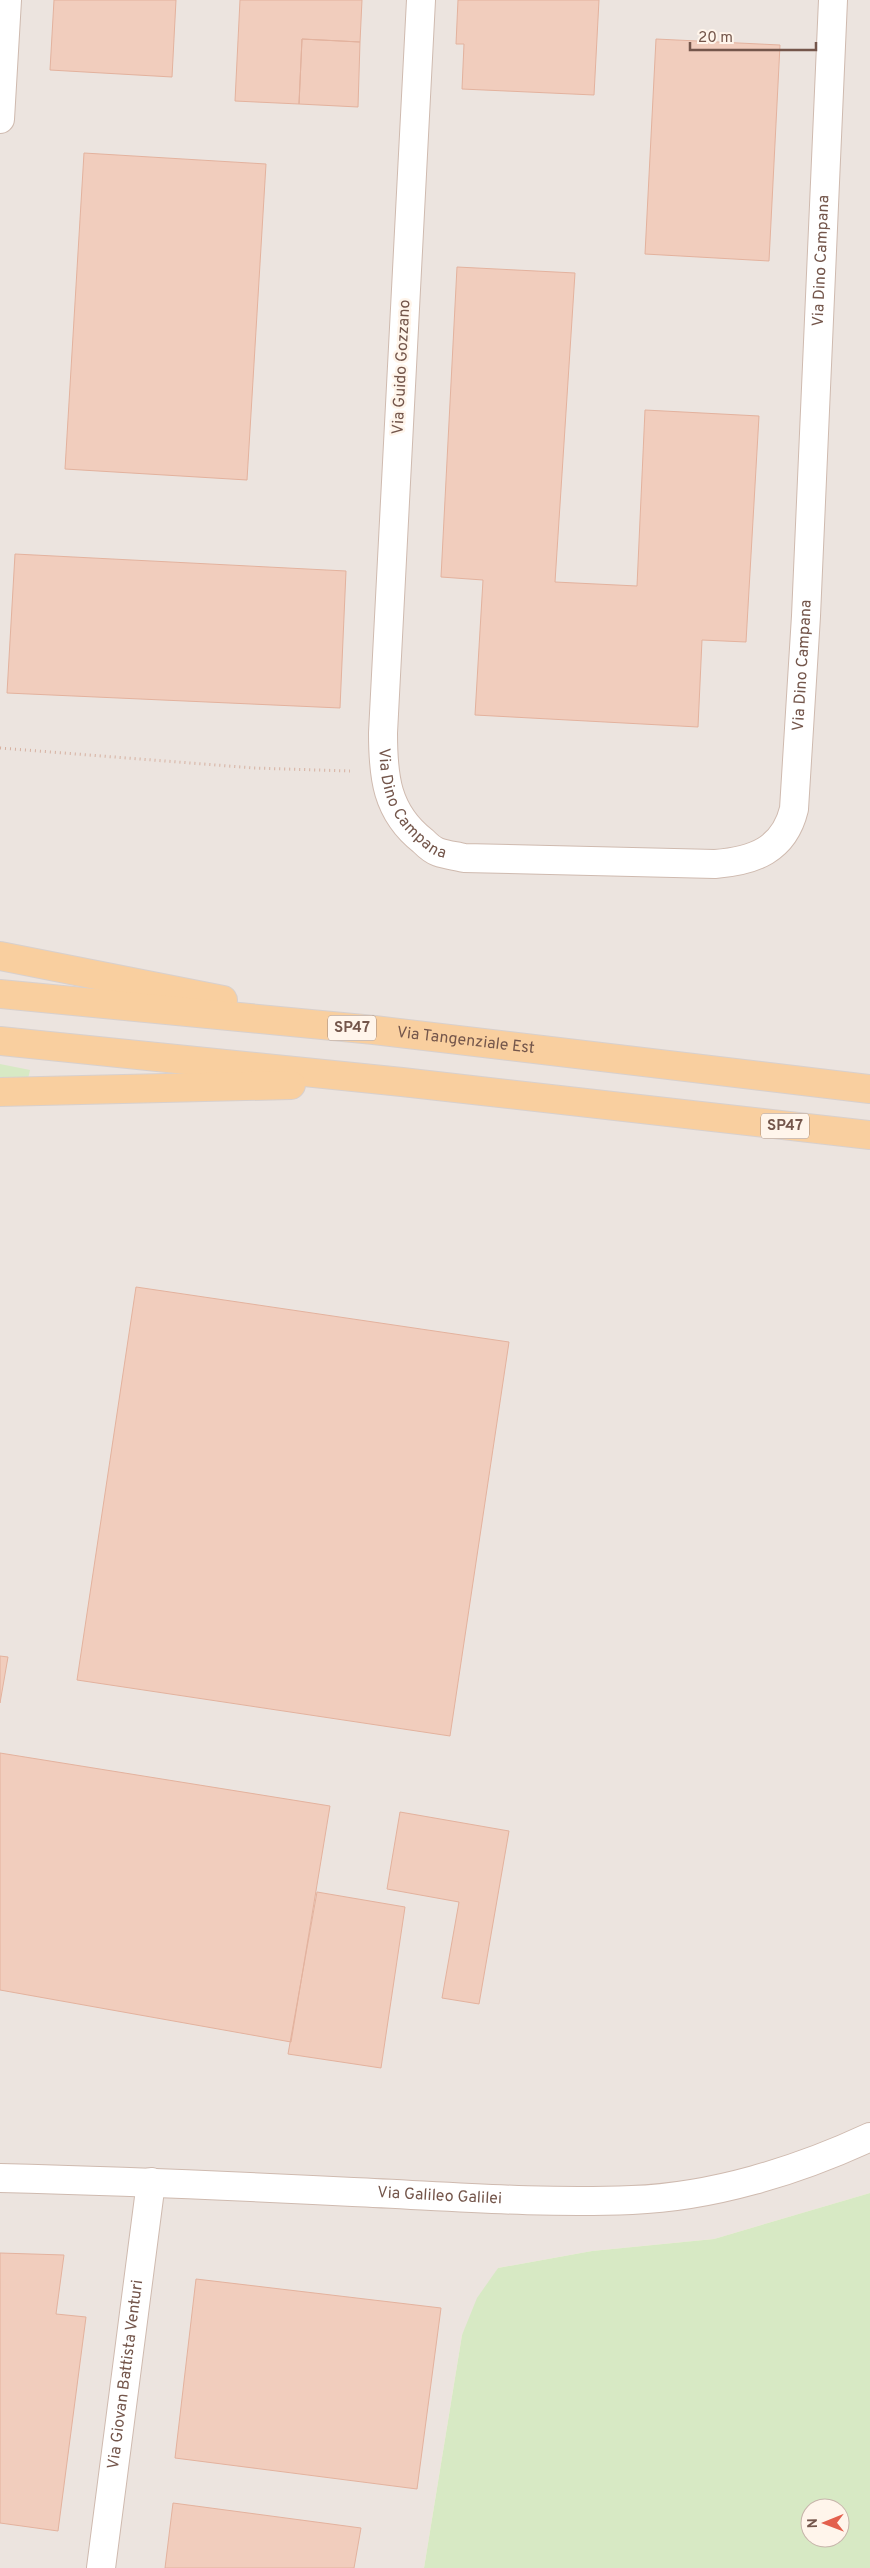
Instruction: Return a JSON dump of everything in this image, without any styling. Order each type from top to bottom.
[{"type":"main road","points":[[0,956],[374,1030]]},
{"type":"main road","name":"Via Tangenziale Est","points":[[0,994],[374,1030],[870,1089]]},
{"type":"main road","name":"SP47","points":[[0,1041],[402,1082],[700,1117],[870,1134]]},
{"type":"main road","points":[[0,1092],[402,1082]]},
{"type":"street","points":[[0,119],[7,0]]},
{"type":"street","name":"Via Guido Gozzano","points":[[383,733],[421,0]]},
{"type":"street","name":"Via Dino Campana","points":[[383,733],[383,771],[390,796],[400,818],[416,836],[436,852],[464,858],[705,864],[736,862],[754,857],[770,848],[790,824],[796,792],[806,616],[833,0]]},
{"type":"street","name":"Via Galileo Galilei","points":[[0,2178],[150,2182],[499,2199],[633,2200],[695,2192],[753,2179],[838,2152],[870,2138]]},
{"type":"street","name":"Via Giovan Battista Venturi","points":[[101,2568],[150,2182]]},
{"type":"path","points":[[0,748],[313,772],[383,771]]},
{"type":"shaded area","points":[[0,0],[870,0],[870,2193],[714,2239],[592,2251],[498,2268],[462,2335],[424,2568],[0,2568]]},
{"type":"green space","points":[[0,1064],[30,1070],[28,1079],[0,1078]]},
{"type":"green space","points":[[870,2193],[870,2568],[424,2568],[462,2335],[477,2298],[498,2268],[592,2251],[714,2239]]},
{"type":"building","points":[[54,0],[176,0],[172,77],[50,70]]},
{"type":"building","points":[[240,0],[362,0],[360,42],[302,39],[299,104],[235,101]]},
{"type":"building","points":[[458,0],[599,0],[594,95],[462,89],[464,44],[456,44]]},
{"type":"building","points":[[302,39],[360,42],[358,107],[299,104]]},
{"type":"building","points":[[656,39],[780,45],[769,261],[645,254]]},
{"type":"building","points":[[84,153],[266,164],[247,480],[65,469]]},
{"type":"building","points":[[457,267],[575,273],[555,582],[637,586],[645,410],[759,416],[746,642],[702,640],[698,727],[475,715],[483,580],[441,577]]},
{"type":"building","points":[[15,554],[346,571],[340,708],[7,693]]},
{"type":"building","points":[[136,1287],[509,1342],[450,1736],[77,1680]]},
{"type":"building","points":[[0,1656],[8,1657],[0,1703]]},
{"type":"building","points":[[0,1753],[330,1806],[291,2042],[0,1990]]},
{"type":"building","points":[[400,1812],[509,1831],[479,2004],[442,1998],[459,1902],[387,1889]]},
{"type":"building","points":[[317,1892],[405,1907],[381,2068],[288,2054]]},
{"type":"building","points":[[0,2253],[64,2255],[56,2314],[86,2317],[58,2531],[0,2523]]},
{"type":"building","points":[[196,2279],[441,2308],[417,2489],[175,2458]]},
{"type":"building","points":[[173,2503],[361,2528],[354,2568],[165,2568]]}]
